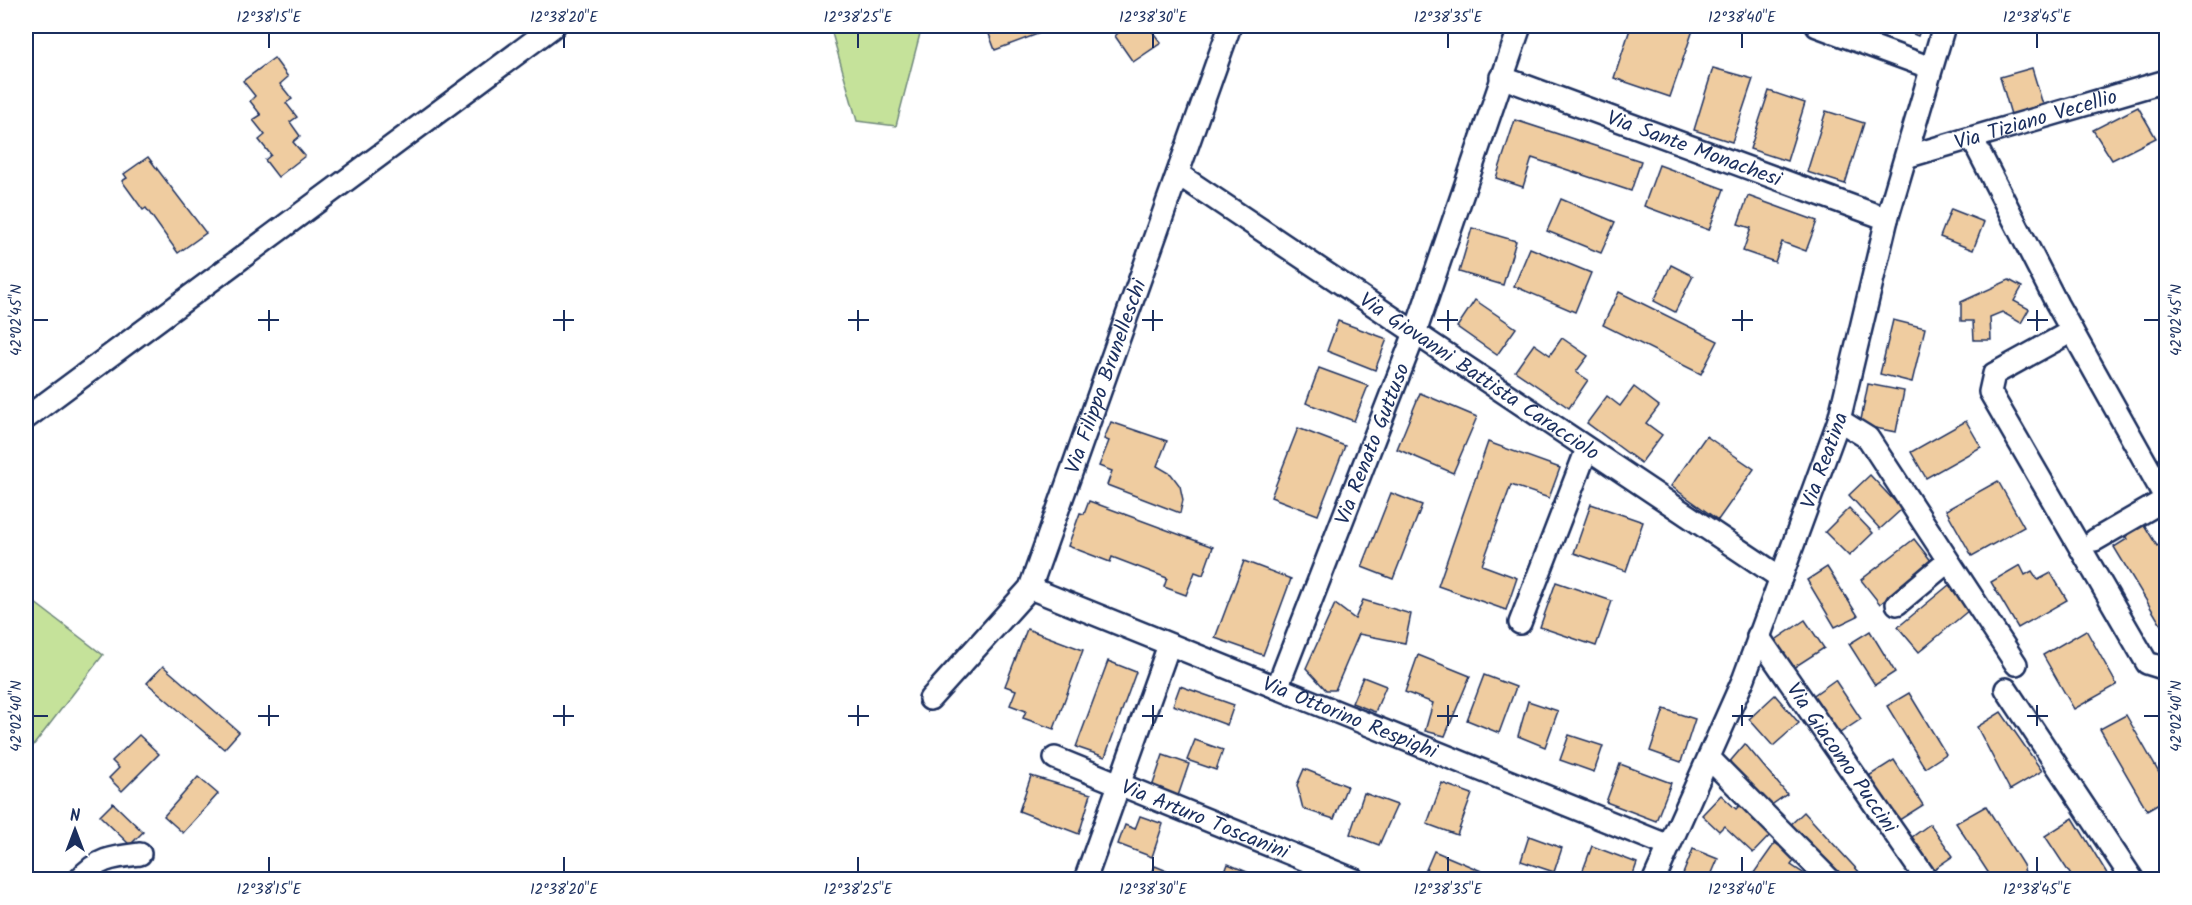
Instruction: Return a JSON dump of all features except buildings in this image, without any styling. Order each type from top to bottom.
[{"type":"street","points":[[26,418],[554,26]]},
{"type":"street","name":"Via Filippo Brunelleschi","points":[[930,699],[1030,588],[1230,26]]},
{"type":"street","name":"Via Renato Guttuso","points":[[1277,688],[1415,333],[1520,26]]},
{"type":"street","points":[[1817,26],[1931,68]]},
{"type":"street","name":"Via Reatina","points":[[1654,879],[1744,678],[1839,420],[1887,219],[1944,26]]},
{"type":"street","name":"Via Sante Monachesi","points":[[1501,77],[1887,219]]},
{"type":"street","name":"Via Tiziano Vecellio","points":[[1906,157],[2166,81]]},
{"type":"street","points":[[1972,138],[2072,331],[2166,499],[2095,540]]},
{"type":"street","name":"Via Giovanni Battista Caracciolo","points":[[1179,174],[1781,579]]},
{"type":"street","points":[[2072,331],[1994,374],[1990,392],[2147,663],[2163,668],[2166,666]]},
{"type":"street","points":[[1839,420],[1868,438],[1947,562],[2016,664]]},
{"type":"street","points":[[1520,624],[1587,449]]},
{"type":"street","points":[[1897,604],[1947,562]]},
{"type":"street","name":"Via Ottorino Respighi","points":[[1030,588],[1669,846]]},
{"type":"street","name":"Via Giacomo Puccini","points":[[1758,636],[1927,879]]},
{"type":"street","points":[[1085,879],[1169,645]]},
{"type":"street","points":[[2006,689],[2133,879]]},
{"type":"street","name":"Via Arturo Toscanini","points":[[1054,758],[1355,879]]},
{"type":"street","points":[[1708,758],[1830,879]]},
{"type":"street","points":[[79,879],[90,866],[107,857],[141,854]]},
{"type":"green space","points":[[830,26],[922,26],[896,126],[857,121]]},
{"type":"green space","points":[[26,596],[103,655],[26,755]]}]
